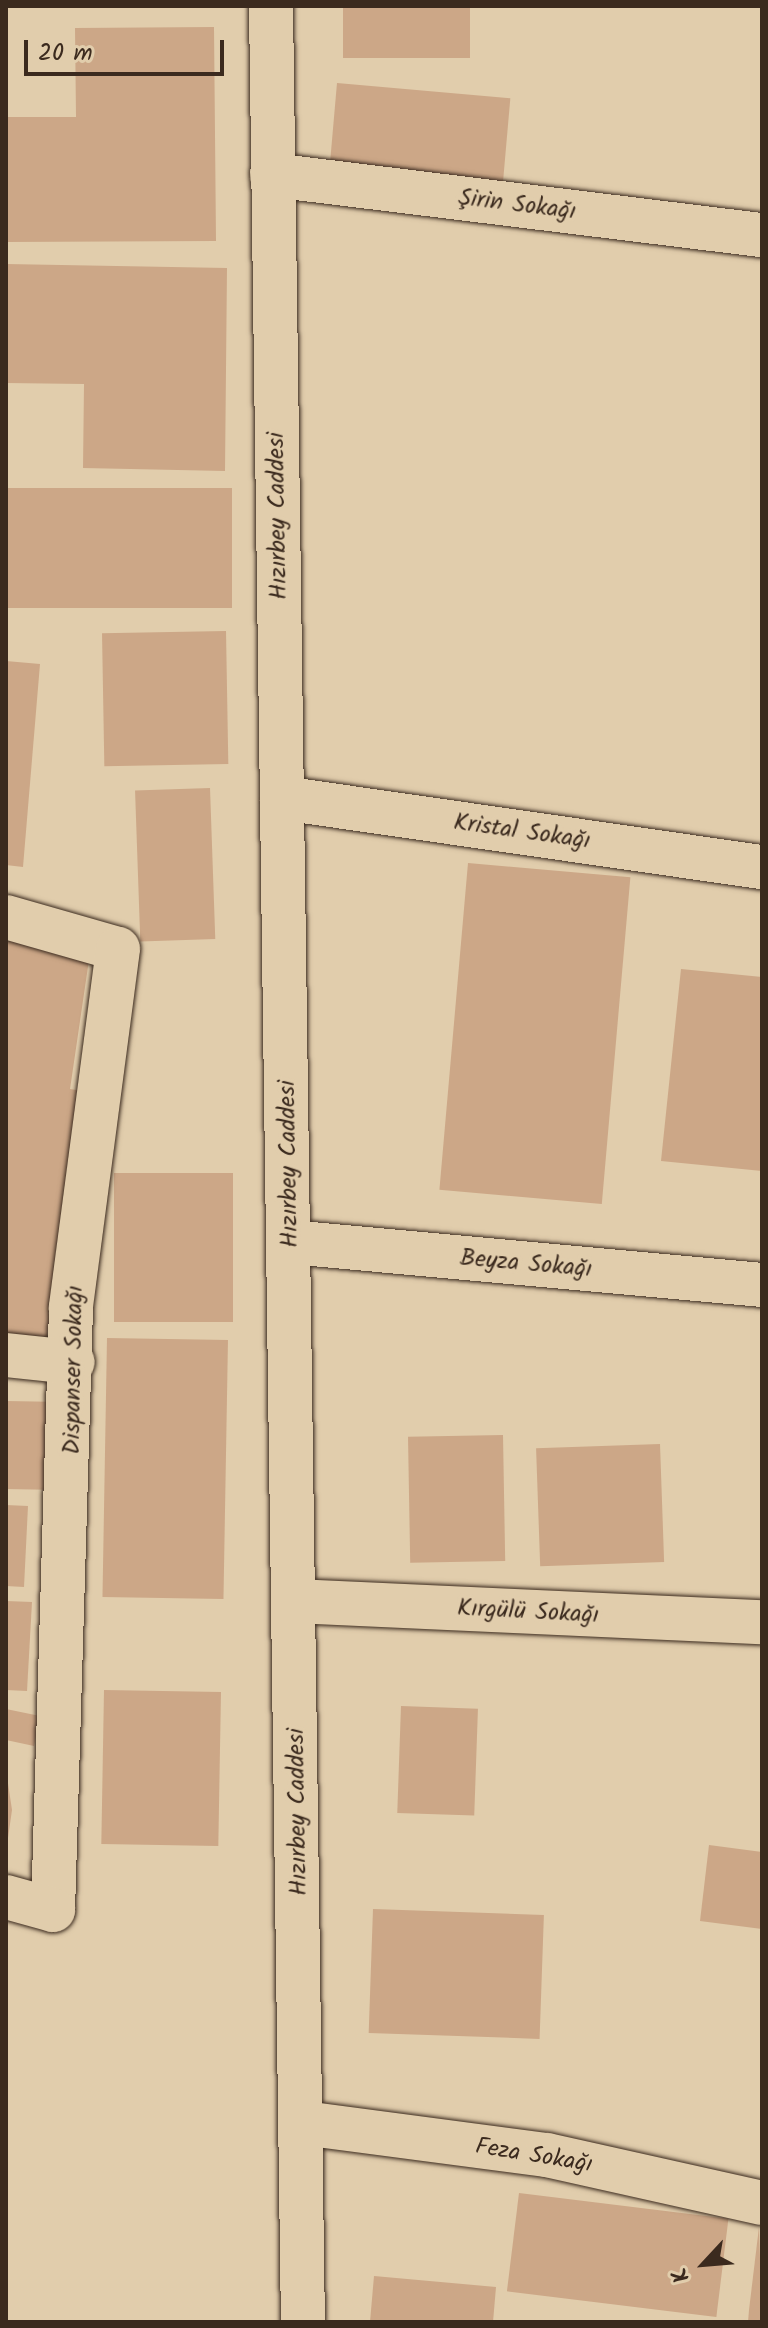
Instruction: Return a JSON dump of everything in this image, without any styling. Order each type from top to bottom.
[{"type":"street","name":"Hızırbey Caddesi","points":[[271,6],[303,2123],[303,2322]]},
{"type":"street","name":"Şirin Sokağı","points":[[272,175],[762,235]]},
{"type":"street","name":"Kristal Sokağı","points":[[282,798],[762,867]]},
{"type":"street","name":"Dispanser Sokağı","points":[[6,917],[118,949],[71,1308],[73,1362],[53,1910],[6,1897]]},
{"type":"street","name":"Beyza Sokağı","points":[[290,1242],[762,1285]]},
{"type":"street","points":[[6,1355],[73,1362]]},
{"type":"street","name":"Kırgülü Sokağı","points":[[294,1601],[762,1622]]},
{"type":"street","name":"Feza Sokağı","points":[[303,2123],[547,2155],[762,2203]]},
{"type":"building","points":[[343,6],[470,6],[470,58],[343,58]]},
{"type":"building","points":[[214,27],[216,241],[6,242],[6,117],[76,117],[75,28]]},
{"type":"building","points":[[337,83],[510,98],[503,186],[329,171]]},
{"type":"building","points":[[6,264],[227,268],[225,471],[83,468],[84,384],[6,383]]},
{"type":"building","points":[[6,488],[232,488],[232,608],[6,608]]},
{"type":"building","points":[[226,631],[228,764],[104,766],[102,633]]},
{"type":"building","points":[[6,661],[40,664],[23,867],[6,865]]},
{"type":"building","points":[[210,788],[215,939],[140,942],[135,791]]},
{"type":"building","points":[[468,863],[630,877],[602,1204],[439,1190]]},
{"type":"building","points":[[6,940],[90,953],[70,1089],[82,1091],[46,1342],[6,1336]]},
{"type":"building","points":[[681,969],[762,977],[762,1171],[661,1161]]},
{"type":"building","points":[[114,1173],[233,1173],[233,1322],[114,1322]]},
{"type":"building","points":[[107,1338],[228,1340],[223,1599],[102,1597]]},
{"type":"building","points":[[6,1401],[49,1402],[47,1490],[6,1489]]},
{"type":"building","points":[[503,1435],[505,1561],[410,1563],[408,1437]]},
{"type":"building","points":[[660,1444],[664,1562],[540,1566],[536,1448]]},
{"type":"building","points":[[6,1505],[28,1506],[24,1587],[6,1586]]},
{"type":"building","points":[[6,1601],[32,1602],[27,1691],[6,1690]]},
{"type":"building","points":[[104,1690],[221,1692],[218,1846],[101,1844]]},
{"type":"building","points":[[401,1706],[478,1709],[474,1816],[397,1813]]},
{"type":"building","points":[[6,1709],[40,1716],[34,1746],[6,1740]]},
{"type":"building","points":[[6,1770],[12,1810],[8,1838],[6,1838]]},
{"type":"building","points":[[709,1845],[762,1852],[762,1929],[700,1921]]},
{"type":"building","points":[[373,1909],[544,1915],[540,2039],[369,2033]]},
{"type":"building","points":[[519,2193],[728,2219],[716,2317],[507,2291]]},
{"type":"building","points":[[759,2227],[762,2322],[748,2322],[749,2310]]},
{"type":"building","points":[[374,2276],[496,2287],[493,2322],[370,2322]]}]
